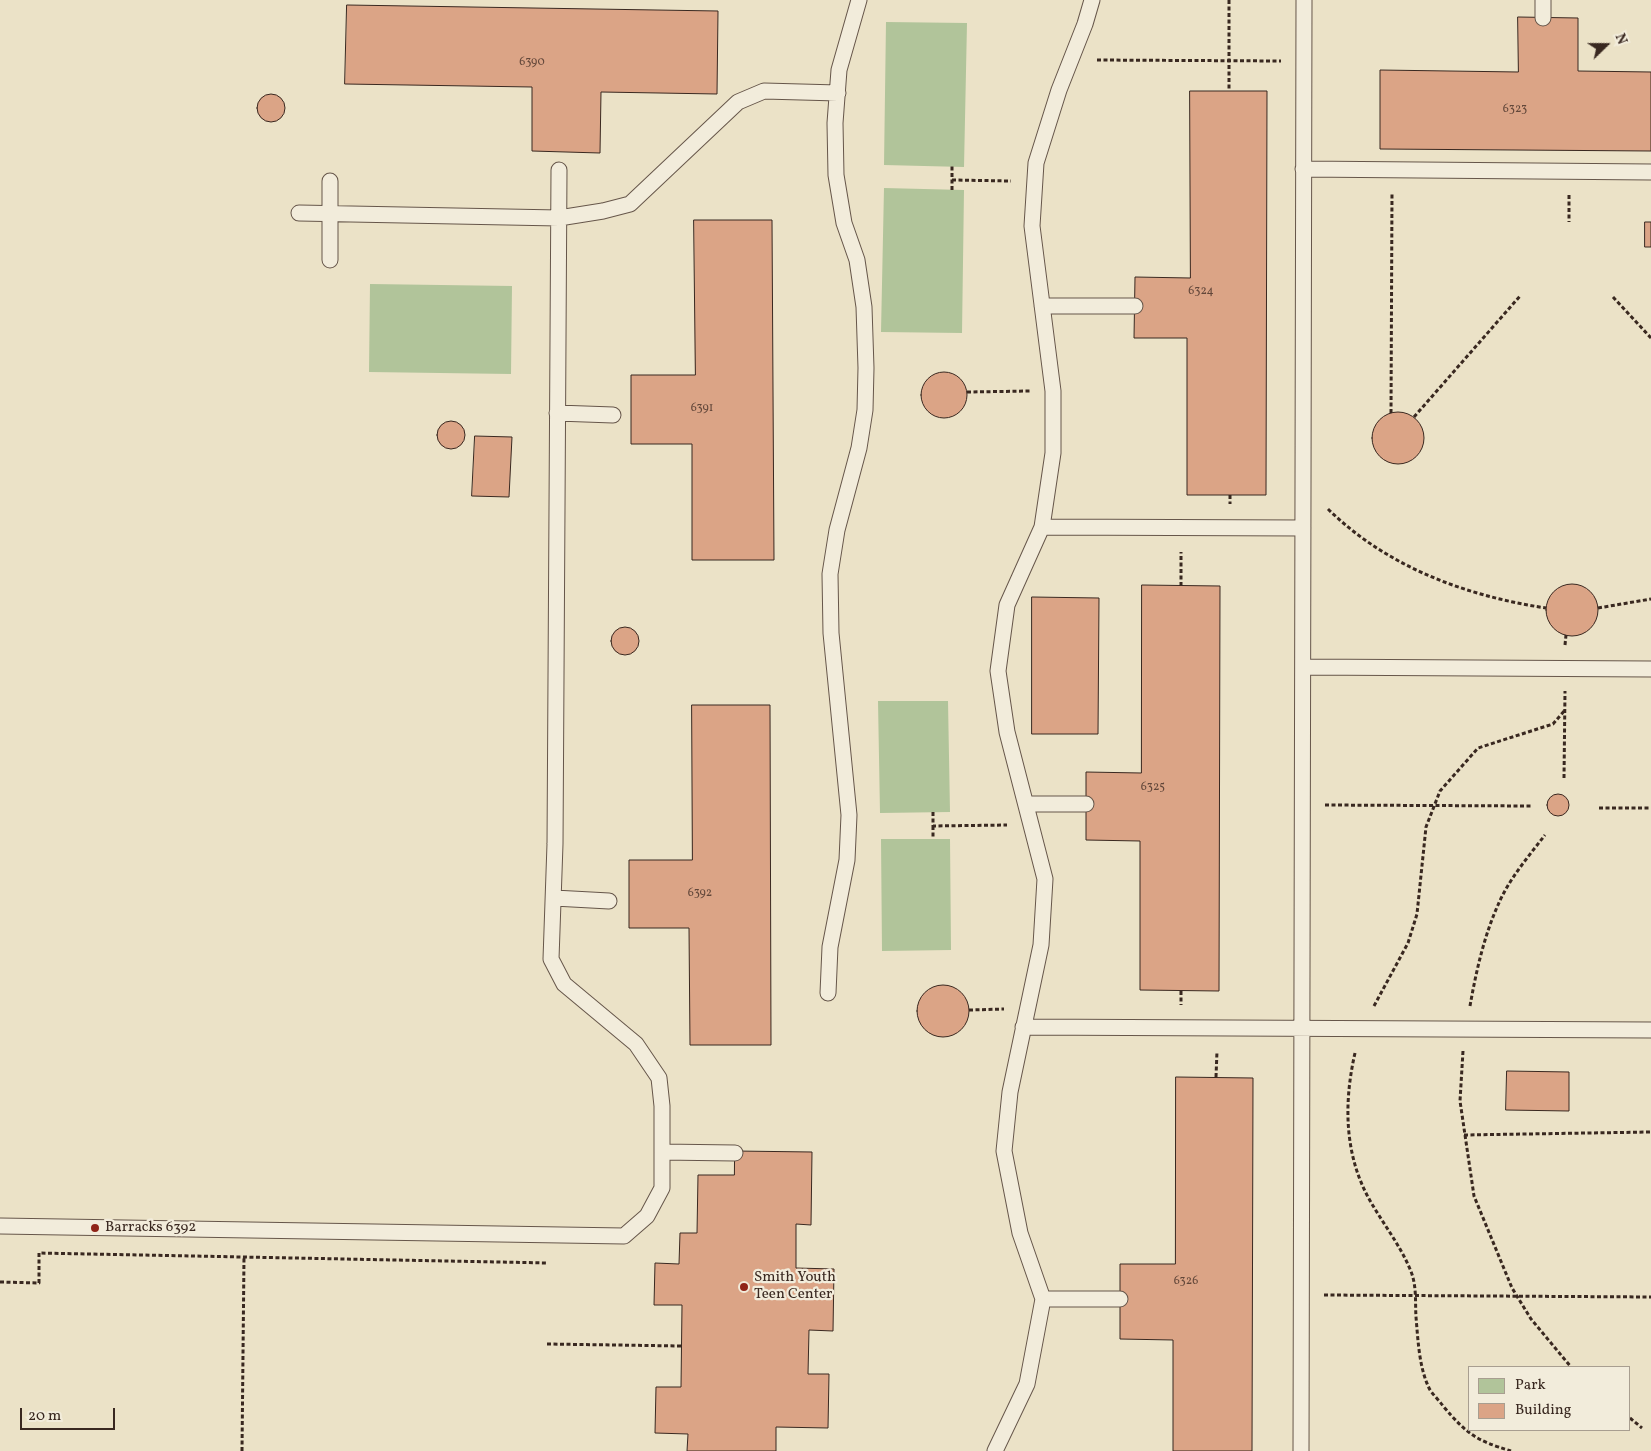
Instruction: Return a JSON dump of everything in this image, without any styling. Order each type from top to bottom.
[{"type":"lane","points":[[828,992],[830,947],[847,860],[849,815],[832,642],[830,574],[837,530],[858,448],[865,410],[866,368],[864,307],[857,260],[844,223],[836,176],[835,123],[839,70],[859,0]]},
{"type":"lane","points":[[995,1451],[1027,1384],[1043,1299],[1020,1232],[1004,1151],[1010,1092],[1041,945],[1045,879],[1007,732],[998,671],[1007,605],[1042,527],[1053,453],[1053,391],[1032,226],[1036,163],[1059,90],[1085,24],[1092,0]]},
{"type":"lane","points":[[1301,1451],[1304,0]]},
{"type":"lane","points":[[1543,0],[1543,18]]},
{"type":"lane","points":[[299,213],[559,218],[603,211],[630,204],[738,102],[764,91],[838,93]]},
{"type":"lane","points":[[1303,169],[1651,172]]},
{"type":"lane","points":[[0,1226],[624,1236],[647,1216],[662,1188],[662,1106],[659,1078],[636,1044],[564,984],[551,959],[554,898],[559,170]]},
{"type":"lane","points":[[330,181],[330,260]]},
{"type":"lane","points":[[1042,306],[1135,306]]},
{"type":"lane","points":[[557,414],[613,415]]},
{"type":"lane","points":[[1042,527],[1303,528]]},
{"type":"lane","points":[[1302,667],[1651,669]]},
{"type":"lane","points":[[1027,804],[1086,804]]},
{"type":"lane","points":[[554,898],[609,901]]},
{"type":"lane","points":[[1023,1027],[1651,1030]]},
{"type":"lane","points":[[662,1152],[735,1154]]},
{"type":"lane","points":[[1043,1299],[1120,1299]]},
{"type":"path","points":[[1229,0],[1229,91]]},
{"type":"path","points":[[1070,60],[1304,62]]},
{"type":"path","points":[[952,166],[952,190]]},
{"type":"path","points":[[1391,413],[1392,170]]},
{"type":"path","points":[[952,180],[1035,181]]},
{"type":"path","points":[[1414,417],[1520,296]]},
{"type":"path","points":[[1613,296],[1651,338]]},
{"type":"path","points":[[967,392],[1053,391]]},
{"type":"path","points":[[1303,484],[1330,511],[1374,546],[1417,572],[1476,594],[1509,603],[1546,608]]},
{"type":"path","points":[[1181,527],[1181,586]]},
{"type":"path","points":[[1598,608],[1651,599]]},
{"type":"path","points":[[1564,778],[1566,635]]},
{"type":"path","points":[[1511,1451],[1485,1443],[1463,1429],[1430,1389],[1421,1358],[1416,1316],[1416,1295],[1410,1270],[1367,1196],[1356,1167],[1347,1124],[1350,1076],[1361,1029],[1408,943],[1417,914],[1426,828],[1440,791],[1478,748],[1553,724],[1565,710]]},
{"type":"path","points":[[1302,805],[1531,806]]},
{"type":"path","points":[[1599,808],[1651,808]]},
{"type":"path","points":[[933,812],[933,839]]},
{"type":"path","points":[[933,826],[1032,825]]},
{"type":"path","points":[[1546,835],[1524,862],[1498,904],[1488,930],[1466,1030],[1460,1101],[1474,1196],[1491,1241],[1512,1288],[1531,1319],[1570,1366]]},
{"type":"path","points":[[969,1010],[1027,1009]]},
{"type":"path","points":[[1464,1135],[1651,1132]]},
{"type":"path","points":[[0,1282],[39,1283],[39,1253],[548,1263]]},
{"type":"path","points":[[242,1451],[244,1257]]},
{"type":"path","points":[[1301,1294],[1651,1297]]},
{"type":"path","points":[[547,1344],[682,1346]]},
{"type":"path","points":[[1631,1419],[1642,1428]]},
{"type":"green space","points":[[886,22],[967,23],[964,167],[884,165]]},
{"type":"green space","points":[[884,188],[964,190],[962,333],[881,332]]},
{"type":"green space","points":[[370,284],[512,286],[511,374],[369,372]]},
{"type":"green space","points":[[878,701],[948,701],[950,812],[880,813]]},
{"type":"green space","points":[[881,839],[950,839],[951,950],[882,951]]},
{"type":"building","points":[[347,5],[718,11],[717,94],[601,92],[600,153],[532,151],[532,87],[345,84]]},
{"type":"building","points":[[1518,17],[1578,18],[1578,71],[1651,72],[1651,151],[1380,149],[1380,70],[1518,72]]},
{"type":"building","points":[[1190,91],[1267,91],[1266,495],[1187,495],[1187,338],[1134,338],[1135,277],[1190,278]]},
{"type":"building","points":[[271,94],[281,98],[285,108],[281,118],[271,122],[261,118],[257,108],[261,98]]},
{"type":"building","points":[[694,220],[772,220],[774,560],[692,560],[692,444],[631,444],[631,375],[695,375]]},
{"type":"building","points":[[1645,222],[1651,222],[1651,247],[1645,247]]},
{"type":"building","points":[[940,372],[948,372],[957,376],[963,382],[967,395],[963,408],[957,414],[948,418],[940,418],[931,414],[925,408],[921,399],[921,391],[925,382],[931,376]]},
{"type":"building","points":[[1393,412],[1403,412],[1412,416],[1420,424],[1424,438],[1420,452],[1412,460],[1403,464],[1393,464],[1384,460],[1376,452],[1372,443],[1372,433],[1376,424],[1384,416]]},
{"type":"building","points":[[451,421],[461,425],[465,435],[461,445],[451,449],[441,445],[437,435],[441,425]]},
{"type":"building","points":[[475,436],[512,437],[509,497],[472,496]]},
{"type":"building","points":[[1567,584],[1577,584],[1586,588],[1594,596],[1598,610],[1594,624],[1586,632],[1577,636],[1567,636],[1558,632],[1550,624],[1546,615],[1546,605],[1550,596],[1558,588]]},
{"type":"building","points":[[1142,585],[1220,586],[1219,991],[1140,990],[1140,841],[1086,840],[1086,772],[1141,773]]},
{"type":"building","points":[[1032,597],[1099,598],[1098,734],[1032,734]]},
{"type":"building","points":[[625,627],[635,631],[639,641],[635,651],[625,655],[615,651],[611,641],[615,631]]},
{"type":"building","points":[[692,705],[770,705],[771,1045],[690,1045],[689,928],[629,928],[629,860],[692,860]]},
{"type":"building","points":[[1558,794],[1566,797],[1569,805],[1566,813],[1558,816],[1550,813],[1547,805],[1550,797]]},
{"type":"building","points":[[938,985],[948,985],[957,989],[965,997],[969,1011],[965,1025],[957,1033],[948,1037],[938,1037],[929,1033],[921,1025],[917,1016],[917,1006],[921,997],[929,989]]},
{"type":"building","points":[[1507,1071],[1569,1072],[1569,1111],[1506,1110]]},
{"type":"building","points":[[1176,1077],[1253,1078],[1252,1451],[1173,1451],[1173,1340],[1120,1339],[1120,1264],[1175,1264]]},
{"type":"building","name":"Smith Youth Teen Center","points":[[735,1151],[812,1152],[811,1225],[796,1224],[796,1268],[834,1269],[833,1331],[809,1330],[808,1374],[829,1374],[828,1428],[776,1427],[776,1451],[687,1451],[688,1434],[655,1433],[656,1387],[681,1387],[682,1305],[654,1305],[655,1263],[679,1264],[680,1233],[697,1233],[698,1175],[734,1175]]},
{"type":"place","name":"Barracks 6392","points":[[95,1228]]},
{"type":"place","name":"Smith Youth Teen Center","points":[[744,1287]]}]
